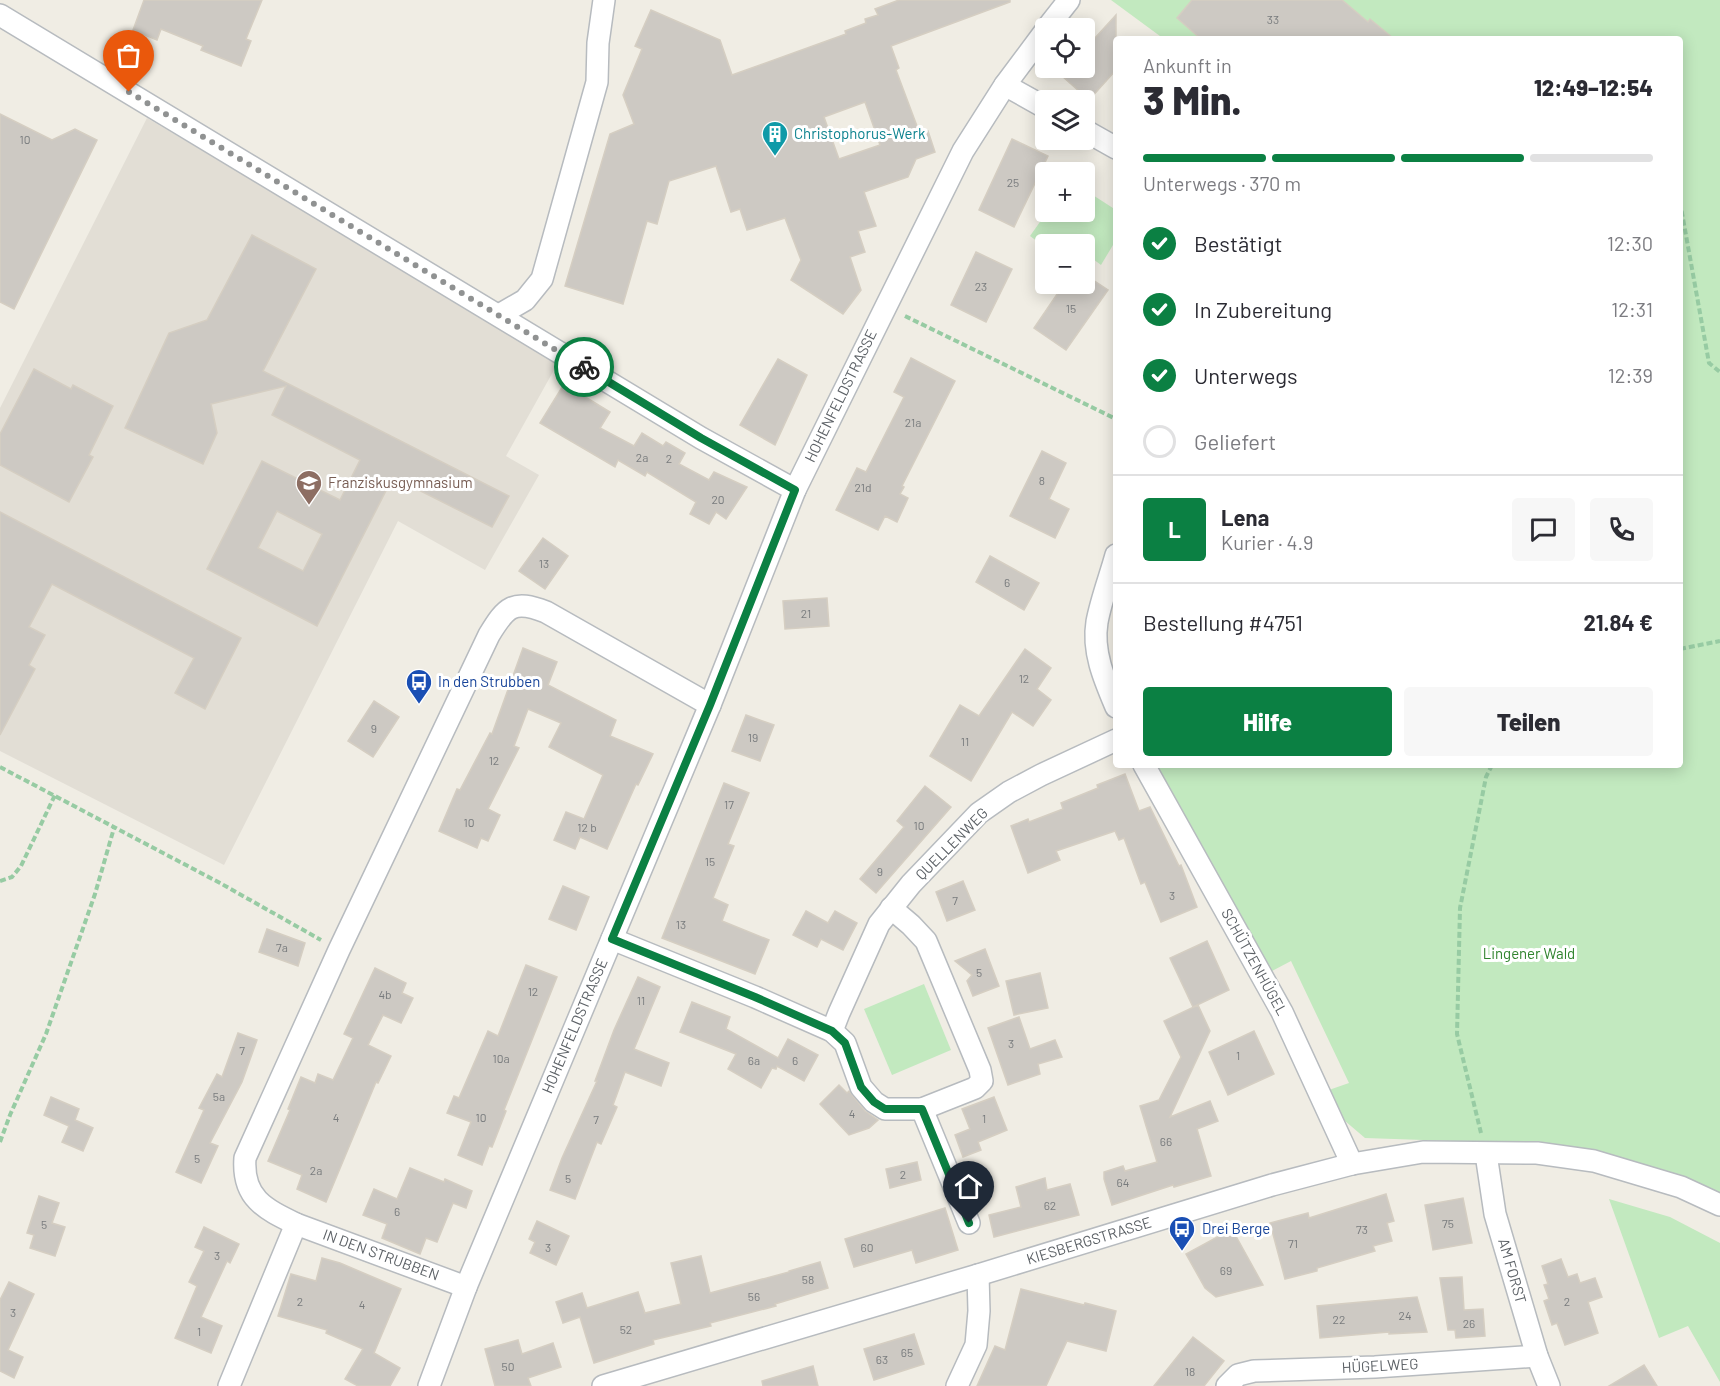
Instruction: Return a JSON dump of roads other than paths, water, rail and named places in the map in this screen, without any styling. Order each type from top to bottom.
[{"type":"street","points":[[499,315],[525,300],[542,279],[597,82],[598,43],[604,0]]},
{"type":"street","name":"HOHENFELDSTRASSE","points":[[1055,18],[1070,0]]},
{"type":"street","points":[[0,15],[701,438],[795,490]]},
{"type":"street","name":"HOHENFELDSTRASSE","points":[[429,1386],[466,1287],[710,705],[795,490],[963,151],[1005,85],[1035,44]]},
{"type":"street","points":[[1005,85],[1035,102]]},
{"type":"street","points":[[1095,136],[1113,146]]},
{"type":"street","points":[[1113,566],[1097,623],[1097,651],[1102,675],[1113,700]]},
{"type":"street","name":"IN DEN STRUBBEN","points":[[466,1287],[296,1224],[269,1211],[255,1200],[247,1184],[244,1169],[245,1158],[339,950],[489,635],[502,614],[514,607],[529,605],[546,612],[710,705]]},
{"type":"street","name":"QUELLENWEG","points":[[832,1031],[879,924],[979,813],[1033,779],[1113,741]]},
{"type":"street","name":"SCHÜTZENHÜGEL","points":[[1146,768],[1282,1012],[1352,1164]]},
{"type":"street","points":[[612,939],[832,1031],[845,1043],[861,1087],[874,1102],[885,1109],[922,1109],[975,1088],[982,1081],[980,1070],[926,940],[891,908]]},
{"type":"street","points":[[922,1109],[969,1223]]},
{"type":"street","name":"KIESBERGSTRASSE","points":[[603,1386],[1272,1185],[1352,1164],[1423,1152],[1537,1153],[1594,1161],[1681,1187],[1720,1205]]},
{"type":"street","name":"AM FORST","points":[[1485,1154],[1495,1214],[1537,1356],[1549,1386]]},
{"type":"street","points":[[229,1386],[296,1224]]},
{"type":"street","points":[[957,1386],[976,1345],[979,1311],[978,1275]]},
{"type":"street","name":"HÜGELWEG","points":[[1227,1386],[1238,1375],[1254,1371],[1376,1376],[1537,1356]]},
{"type":"place","name":"Christophorus-Werk","points":[[775,157]]},
{"type":"place","name":"Franziskusgymnasium","points":[[309,506]]},
{"type":"place","name":"In den Strubben","points":[[419,705]]},
{"type":"place","name":"Drei Berge","points":[[1182,1252]]},
{"type":"park label","name":"Lingener Wald","points":[[1529,954]]}]
